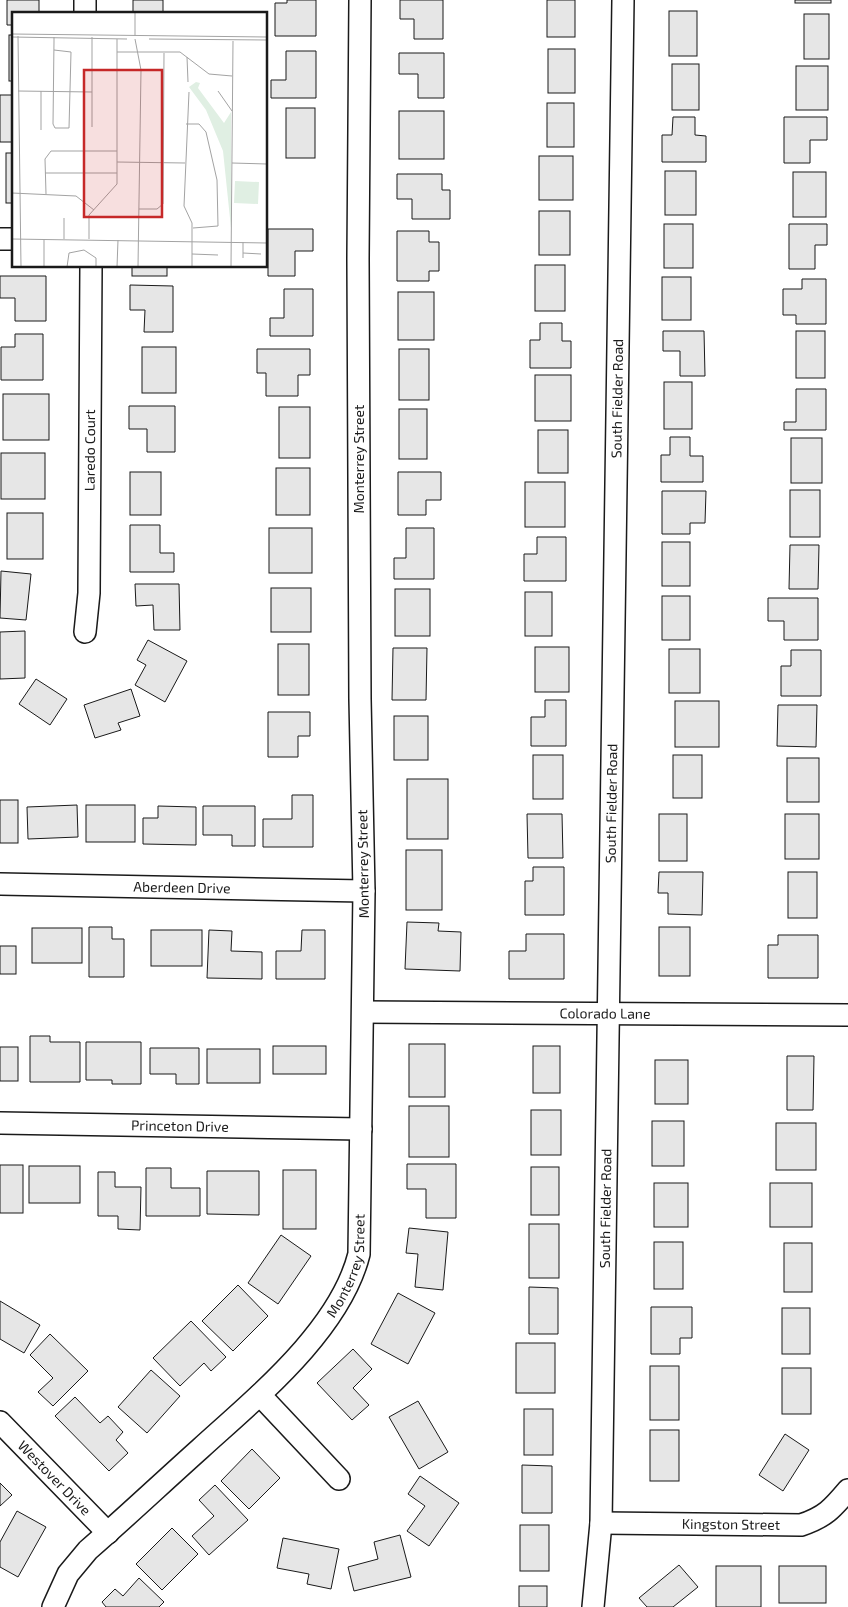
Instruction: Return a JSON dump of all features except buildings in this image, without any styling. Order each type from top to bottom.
[{"type":"street","name":"Monterrey Street","points":[[53,1607],[58,1592],[68,1574],[88,1550],[260,1395],[314,1337],[345,1294],[354,1274],[359,1254],[364,891],[360,699],[358,259],[360,0]]},
{"type":"street","name":"South Fielder Road","points":[[593,1607],[601,1523],[623,0]]},
{"type":"street","name":"Laredo Court","points":[[85,632],[89,594],[91,268]]},
{"type":"street","name":"Aberdeen Drive","points":[[0,884],[364,891]]},
{"type":"street","name":"Colorado Lane","points":[[363,1012],[848,1015]]},
{"type":"street","name":"Princeton Drive","points":[[0,1123],[361,1129]]},
{"type":"street","points":[[260,1395],[339,1480]]},
{"type":"street","name":"Westover Drive","points":[[0,1422],[108,1533]]},
{"type":"street","name":"Kingston Street","points":[[601,1523],[801,1525],[820,1519],[832,1510],[848,1490]]}]
